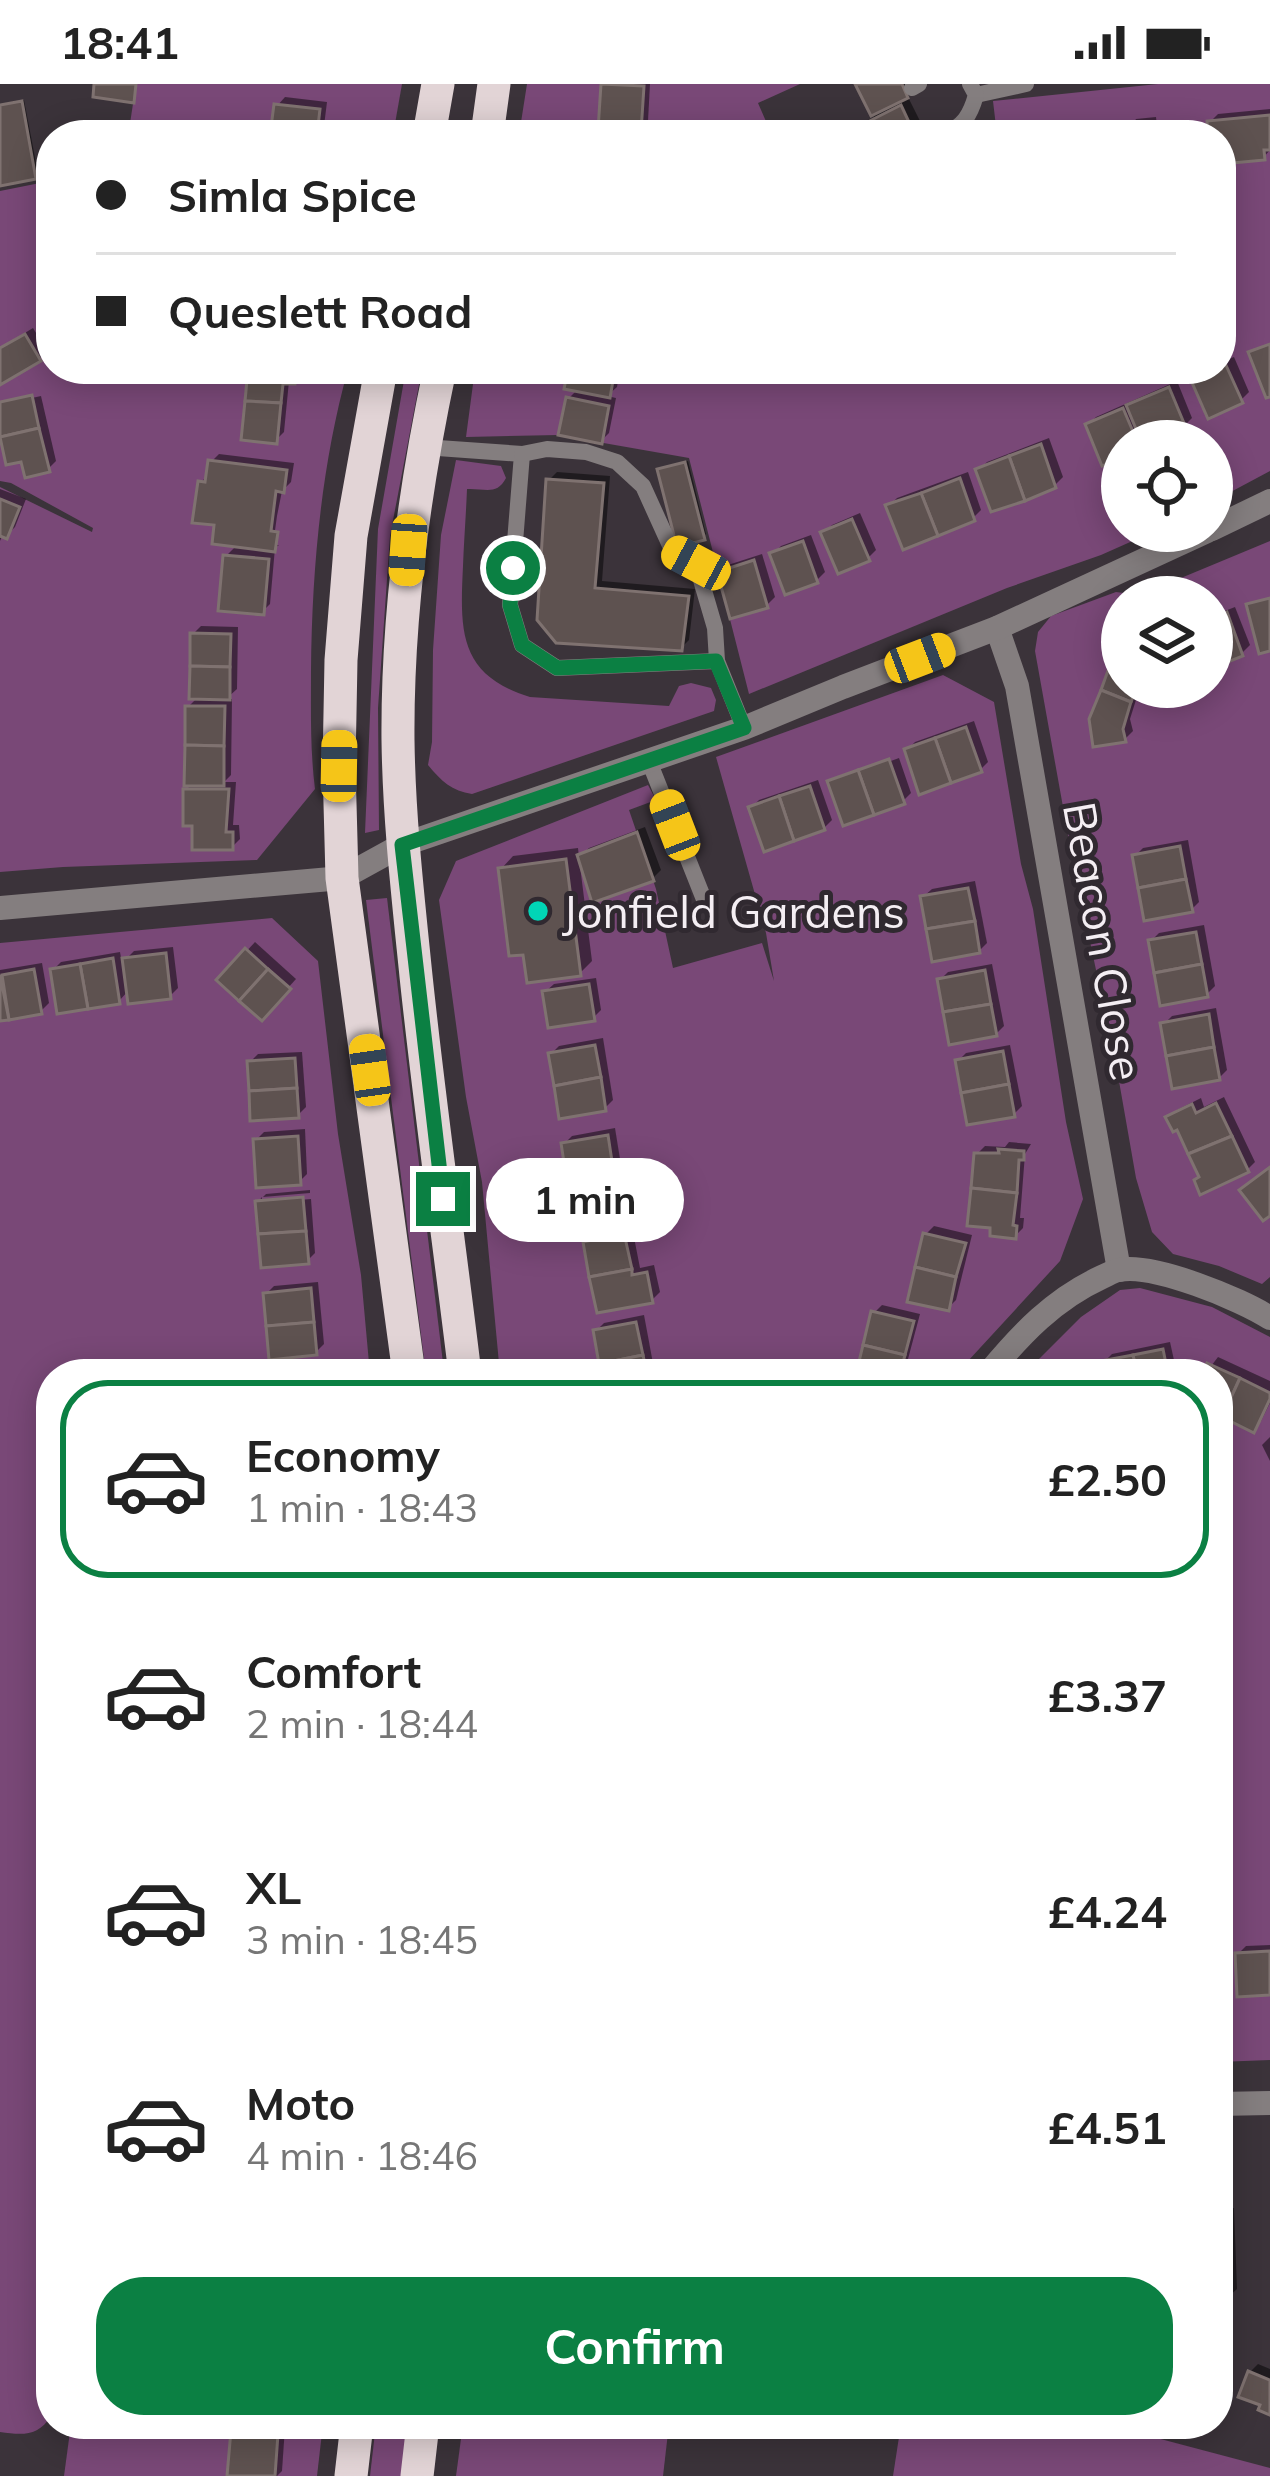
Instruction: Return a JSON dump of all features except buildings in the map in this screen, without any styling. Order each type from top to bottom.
[{"type":"highway","points":[[431,120],[437,84]]},
{"type":"highway","points":[[489,120],[494,84]]},
{"type":"highway","points":[[378,384],[351,536],[343,639],[342,878],[407,1359]]},
{"type":"highway","points":[[437,384],[408,550],[398,734],[402,845],[463,1359]]},
{"type":"highway","points":[[351,2476],[355,2439]]},
{"type":"highway","points":[[417,2476],[421,2439]]},
{"type":"street","points":[[1233,519],[1270,501]]},
{"type":"street","points":[[0,908],[342,878],[402,845],[744,728],[997,628],[1162,552]]},
{"type":"street","name":"Beacon Close","points":[[997,628],[1017,686],[1119,1270]]},
{"type":"street","points":[[1000,1359],[1020,1335],[1072,1292],[1119,1270],[1156,1273],[1205,1288],[1270,1318]]},
{"type":"street","points":[[1233,2104],[1270,2103]]},
{"type":"lane","points":[[966,120],[973,89],[1026,84]]},
{"type":"lane","points":[[424,447],[522,454],[548,449],[586,452],[617,462],[643,486],[672,550],[696,563],[715,628],[716,661],[744,728]]},
{"type":"lane","points":[[522,454],[510,605],[522,645],[557,668],[716,661]]},
{"type":"lane","points":[[649,761],[705,902]]},
{"type":"shaded area","points":[[136,84],[402,84],[396,120],[131,120]]},
{"type":"shaded area","points":[[527,84],[800,84],[758,103],[765,120],[521,120]]},
{"type":"shaded area","points":[[1158,84],[1270,84],[1270,471],[1233,491],[1233,420],[1101,420],[1101,552],[1108,552],[1007,588],[749,694],[689,458],[558,435],[466,437],[473,384],[1236,384],[1236,120],[995,120],[993,101]]},
{"type":"shaded area","points":[[36,184],[36,384],[345,384],[325,481],[313,594],[315,789],[257,860],[0,872],[0,487],[92,532],[93,528],[0,481],[0,191]]},
{"type":"shaded area","points":[[403,384],[419,384],[390,536],[378,708],[379,830],[365,833],[378,529]]},
{"type":"shaded area","points":[[456,460],[501,466],[506,478],[494,489],[467,489],[464,630],[476,663],[489,676],[530,697],[669,706],[679,686],[691,683],[711,688],[714,711],[472,794],[438,776],[428,765],[433,650],[441,535]]},
{"type":"shaded area","points":[[1270,541],[1270,1277],[1262,1284],[1173,1254],[1152,1232],[1136,1178],[1035,651],[1038,632],[1051,616],[1101,598],[1101,708],[1233,708],[1233,576],[1186,576]]},
{"type":"shaded area","points":[[943,675],[994,702],[1083,1199],[1060,1261],[970,1359],[499,1359],[482,1182],[439,900],[456,861],[648,785],[656,800],[629,810],[656,889],[673,968],[762,943],[774,981],[766,933],[716,757]]},
{"type":"shaded area","points":[[387,898],[442,1359],[424,1359],[366,900]]},
{"type":"shaded area","points":[[272,918],[318,961],[369,1359],[36,1359],[36,2430],[15,2434],[0,2432],[0,943]]},
{"type":"shaded area","points":[[1140,1288],[1212,1307],[1270,1337],[1270,2060],[1233,2061],[1233,1359],[1039,1359],[1081,1317],[1120,1290]]},
{"type":"shaded area","points":[[69,2439],[321,2439],[317,2476],[64,2476]]},
{"type":"shaded area","points":[[374,2439],[407,2439],[403,2476],[370,2476]]},
{"type":"shaded area","points":[[461,2439],[667,2439],[663,2476],[456,2476]]},
{"type":"shaded area","points":[[899,2439],[1161,2439],[1270,2468],[1270,2476],[893,2476]]},
{"type":"place","name":"Jonfield Gardens","points":[[538,911]]},
{"type":"route","points":[[443,1199],[402,845],[744,728],[716,661],[557,668],[522,645],[510,605],[513,568]]}]
